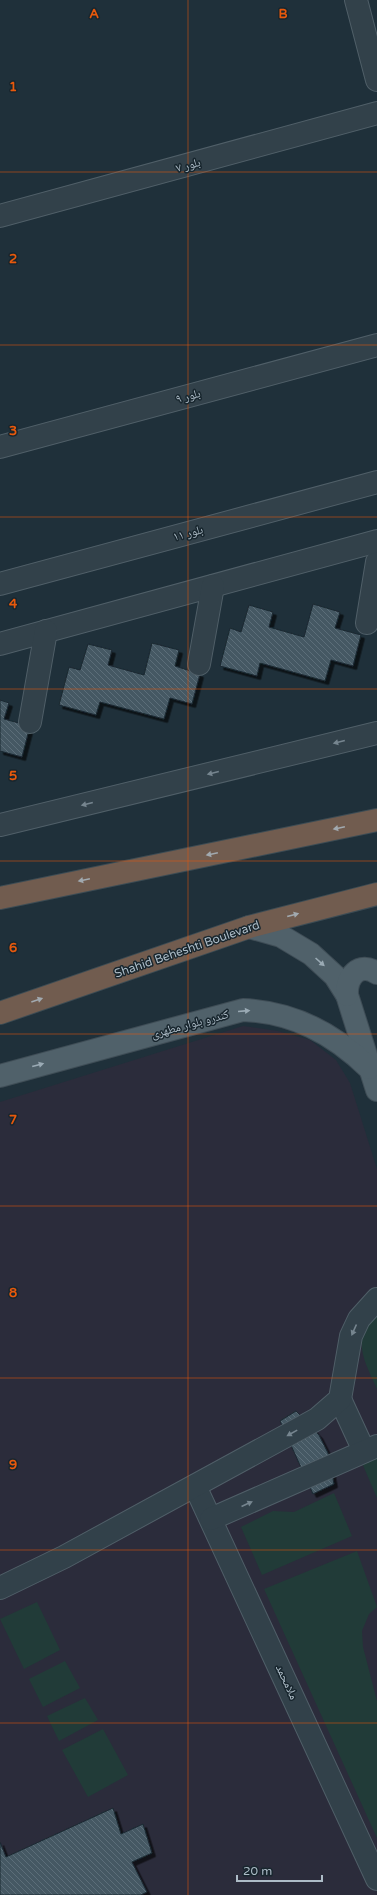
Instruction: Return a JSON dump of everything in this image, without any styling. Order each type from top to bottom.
[{"type":"highway","points":[[0,898],[377,820]]},
{"type":"highway","name":"Shahid Beheshti Boulevard","points":[[0,1013],[249,927],[377,894]]},
{"type":"main road","points":[[249,927],[281,936],[311,954],[335,976],[347,995],[377,1090]]},
{"type":"main road","points":[[347,995],[347,986],[353,973],[360,969],[366,969],[377,973]]},
{"type":"main road","name":"کندرو بلوار مطهری","points":[[0,1076],[243,1010],[266,1011],[312,1026],[340,1042],[369,1068]]},
{"type":"street","points":[[356,0],[377,80]]},
{"type":"street","name":"بلور ۷","points":[[0,216],[377,113]]},
{"type":"street","name":"بلور ۹","points":[[0,447],[377,345]]},
{"type":"street","name":"بلور ۱۱","points":[[0,584],[377,482]]},
{"type":"street","points":[[0,644],[377,541]]},
{"type":"street","points":[[367,623],[377,562]]},
{"type":"street","points":[[199,664],[214,586]]},
{"type":"street","points":[[30,722],[46,631]]},
{"type":"street","points":[[0,825],[377,733]]},
{"type":"street","points":[[0,1588],[64,1557],[317,1419],[340,1399],[351,1336],[359,1319],[377,1299]]},
{"type":"street","points":[[211,1520],[371,1449],[340,1399]]},
{"type":"street","name":"ملامحمد","points":[[196,1486],[377,1878]]},
{"type":"shaded area","points":[[243,1026],[278,1031],[310,1040],[336,1060],[350,1083],[377,1169],[377,1895],[0,1895],[0,1102]]},
{"type":"green space","points":[[377,1310],[377,1389],[364,1360],[362,1352],[362,1336],[365,1326]]},
{"type":"green space","points":[[377,1457],[377,1498],[362,1463]]},
{"type":"green space","points":[[334,1493],[352,1536],[262,1575],[241,1527],[273,1511],[294,1512]]},
{"type":"green space","points":[[357,1551],[377,1607],[369,1614],[362,1631],[363,1647],[377,1701],[377,1838],[264,1589]]},
{"type":"green space","points":[[37,1602],[60,1650],[24,1669],[0,1619]]},
{"type":"green space","points":[[65,1661],[80,1688],[43,1707],[29,1679]]},
{"type":"green space","points":[[85,1698],[98,1720],[59,1741],[47,1716]]},
{"type":"green space","points":[[103,1729],[128,1775],[88,1797],[62,1750]]},
{"type":"building","points":[[313,604],[340,612],[335,628],[361,635],[353,666],[331,660],[325,681],[260,663],[257,676],[220,666],[230,628],[241,632],[249,605],[273,612],[269,627],[304,637]]},
{"type":"building","points":[[152,643],[179,650],[175,666],[200,674],[192,704],[170,698],[164,719],[100,702],[96,715],[59,705],[69,667],[80,670],[88,644],[112,650],[108,665],[144,675]]},
{"type":"building","points":[[0,700],[9,703],[4,719],[30,726],[22,757],[0,751]]},
{"type":"building","points":[[296,1411],[319,1435],[328,1453],[334,1484],[313,1494],[280,1421]]},
{"type":"building","points":[[113,1808],[121,1834],[143,1824],[152,1853],[132,1862],[147,1892],[141,1895],[0,1895],[0,1842],[6,1857]]}]
